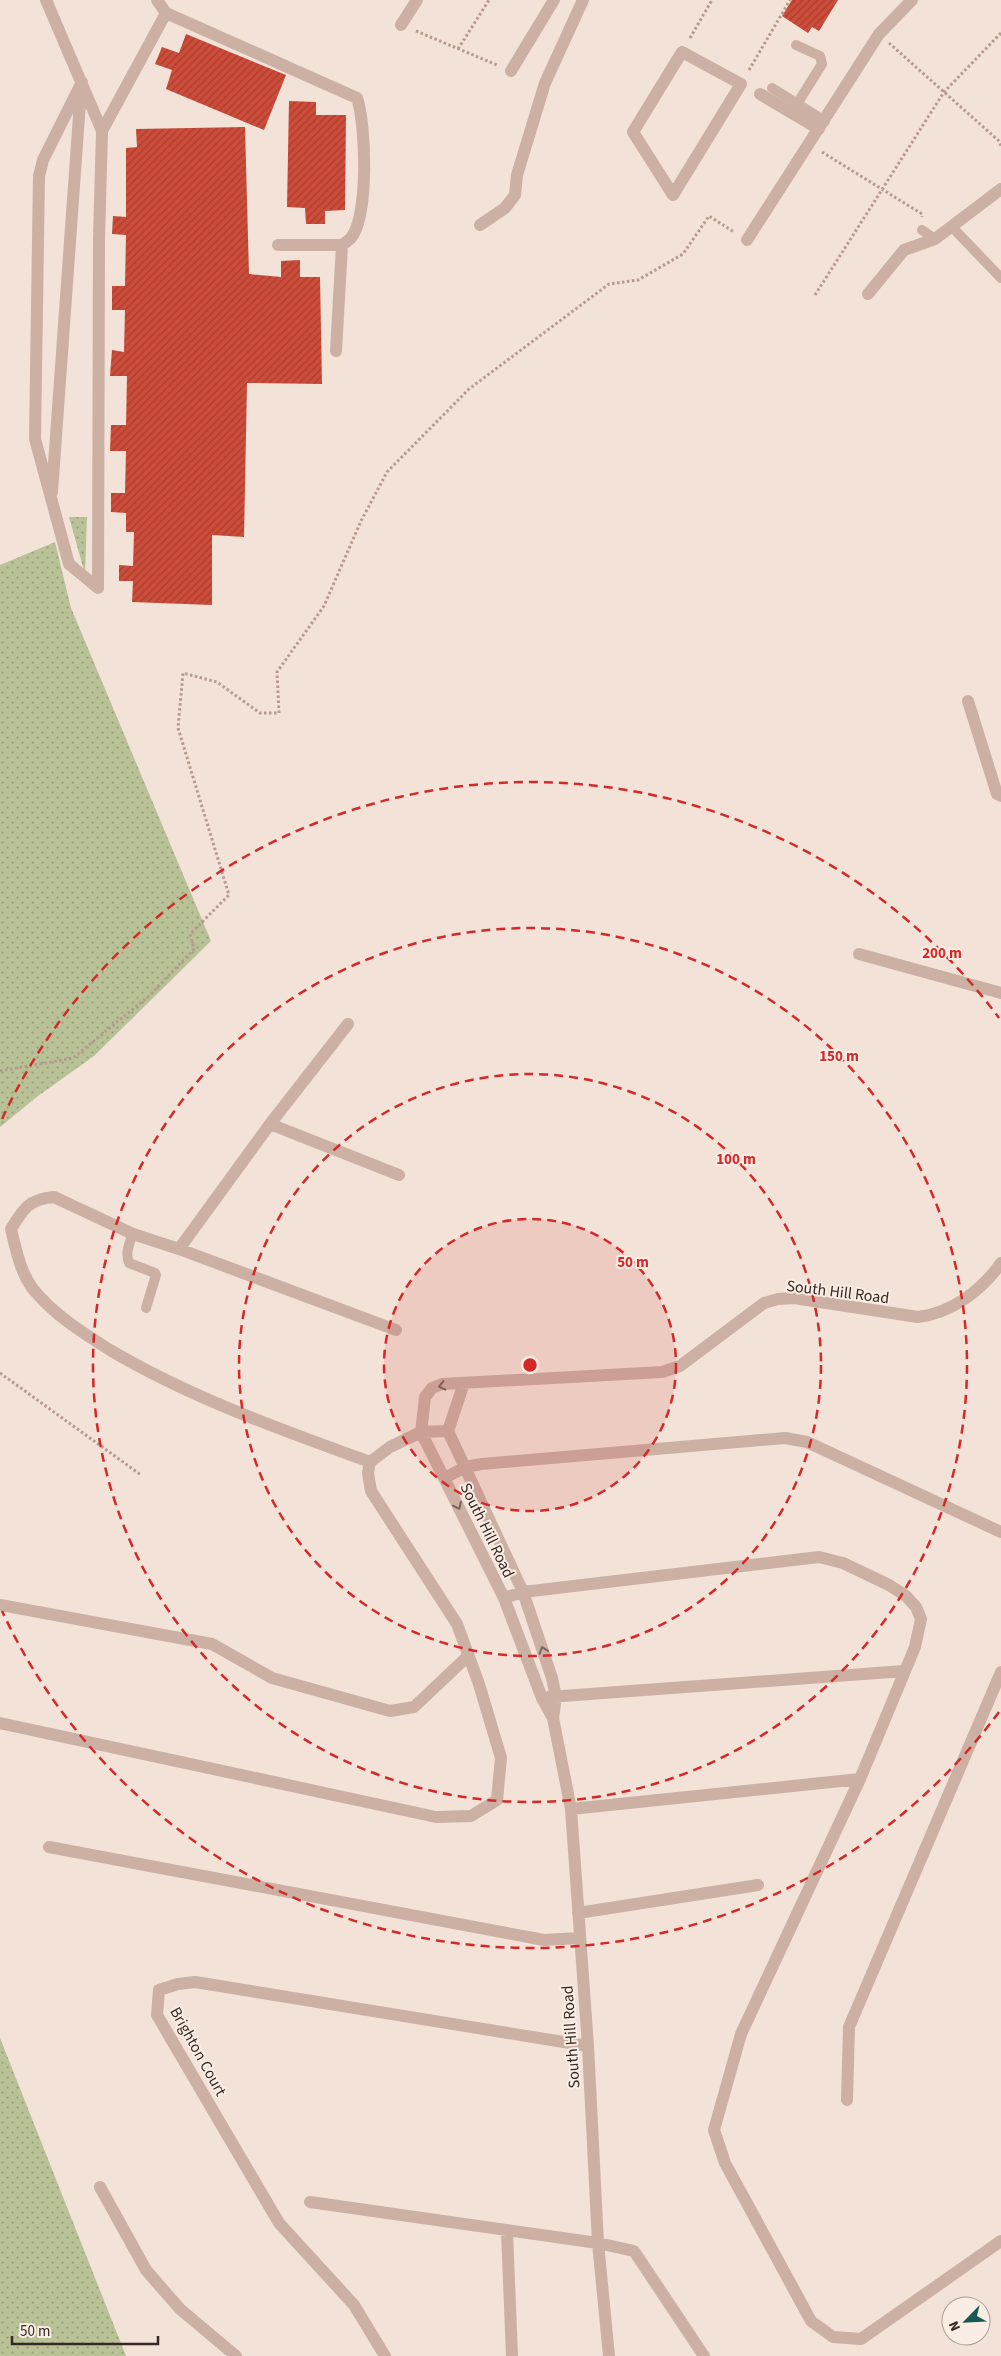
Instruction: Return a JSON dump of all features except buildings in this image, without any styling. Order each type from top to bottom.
[{"type":"street","points":[[46,0],[82,82],[102,131],[99,238],[98,588],[69,564],[34,439],[40,176],[43,160],[82,82]]},
{"type":"street","points":[[157,0],[166,13],[357,98],[362,111],[364,158],[361,207],[352,237],[342,245],[278,245]]},
{"type":"street","points":[[401,25],[416,0]]},
{"type":"street","points":[[511,71],[554,0]]},
{"type":"street","points":[[480,225],[505,208],[515,196],[517,175],[545,83],[583,0]]},
{"type":"street","points":[[747,240],[810,145],[879,34],[912,0]]},
{"type":"street","points":[[102,131],[166,13]]},
{"type":"street","points":[[682,52],[741,84],[673,195],[633,132],[682,52]]},
{"type":"street","points":[[51,502],[82,82]]},
{"type":"street","points":[[760,94],[822,125]]},
{"type":"street","points":[[868,294],[904,250],[935,239],[1001,189]]},
{"type":"street","points":[[336,351],[342,245]]},
{"type":"street","points":[[968,701],[997,794],[1001,796]]},
{"type":"street","points":[[860,954],[1001,993]]},
{"type":"street","points":[[178,1249],[270,1124],[348,1024]]},
{"type":"street","points":[[270,1124],[398,1174]]},
{"type":"street","points":[[370,1462],[260,1422],[147,1372],[83,1334],[56,1312],[33,1288],[23,1271],[12,1229],[22,1212],[30,1204],[40,1198],[54,1198],[133,1234],[396,1330]]},
{"type":"street","name":"South Hill Road","points":[[609,2356],[598,2243],[588,2046],[571,1809],[553,1718],[542,1698],[504,1598],[445,1478],[420,1432],[425,1397],[432,1388],[442,1384],[662,1372],[680,1366],[764,1303],[778,1299],[794,1298],[918,1317],[930,1316],[960,1302],[979,1288],[1001,1263]]},
{"type":"street","points":[[0,1723],[436,1817],[471,1816],[497,1800],[501,1758],[457,1624],[371,1491],[368,1473],[370,1462],[390,1447],[420,1432],[448,1431],[464,1383]]},
{"type":"street","name":"South Hill Road","points":[[448,1431],[523,1592],[552,1678],[556,1697],[553,1718]]},
{"type":"street","points":[[445,1478],[466,1467],[482,1464],[785,1438],[796,1439],[807,1442],[1001,1532]]},
{"type":"street","points":[[504,1598],[523,1592],[819,1557],[831,1558],[890,1585],[906,1596],[916,1607],[921,1619],[919,1633],[860,1779],[741,2034],[714,2130],[725,2163],[811,2321],[833,2337],[861,2339],[1001,2240]]},
{"type":"street","points":[[0,1605],[212,1644],[272,1678],[390,1712],[414,1707],[468,1656]]},
{"type":"street","points":[[542,1698],[904,1671]]},
{"type":"street","points":[[846,2100],[849,2027],[1001,1672]]},
{"type":"street","points":[[571,1809],[860,1779]]},
{"type":"street","points":[[49,1847],[544,1940],[580,1938]]},
{"type":"street","points":[[578,1913],[758,1885]]},
{"type":"street","name":"Brighton Court","points":[[385,2356],[354,2305],[279,2223],[157,2015],[159,1990],[178,1984],[195,1982],[588,2046]]},
{"type":"street","points":[[100,2187],[146,2270],[180,2309],[236,2356]]},
{"type":"street","points":[[310,2202],[507,2232],[598,2243],[634,2251],[704,2356]]},
{"type":"street","points":[[507,2232],[512,2356]]},
{"type":"lane","points":[[796,46],[820,56],[822,64],[797,104]]},
{"type":"lane","points":[[772,88],[797,104],[822,125]]},
{"type":"lane","points":[[952,227],[1001,278]]},
{"type":"lane","points":[[922,230],[935,239]]},
{"type":"lane","points":[[133,1234],[128,1249],[129,1263],[156,1275],[146,1308]]},
{"type":"path","points":[[458,49],[489,0]]},
{"type":"path","points":[[682,52],[712,0]]},
{"type":"path","points":[[741,84],[790,0]]},
{"type":"path","points":[[401,25],[511,71]]},
{"type":"path","points":[[815,295],[944,92],[1001,33]]},
{"type":"path","points":[[879,34],[1000,140],[1001,146]]},
{"type":"path","points":[[810,145],[883,188],[922,214],[922,230]]},
{"type":"path","points":[[0,1071],[73,1058],[149,996],[194,949],[190,934],[229,895],[178,728],[182,673],[217,682],[260,713],[279,713],[277,672],[324,606],[361,521],[387,472],[469,389],[609,284],[638,280],[682,254],[709,216],[747,240]]},
{"type":"path","points":[[0,1373],[141,1476]]},
{"type":"green space","points":[[69,517],[87,517],[85,574]]},
{"type":"green space","points":[[55,542],[71,608],[211,941],[94,1056],[38,1096],[0,1127],[0,565]]},
{"type":"green space","points":[[0,2038],[126,2356],[0,2356]]}]
